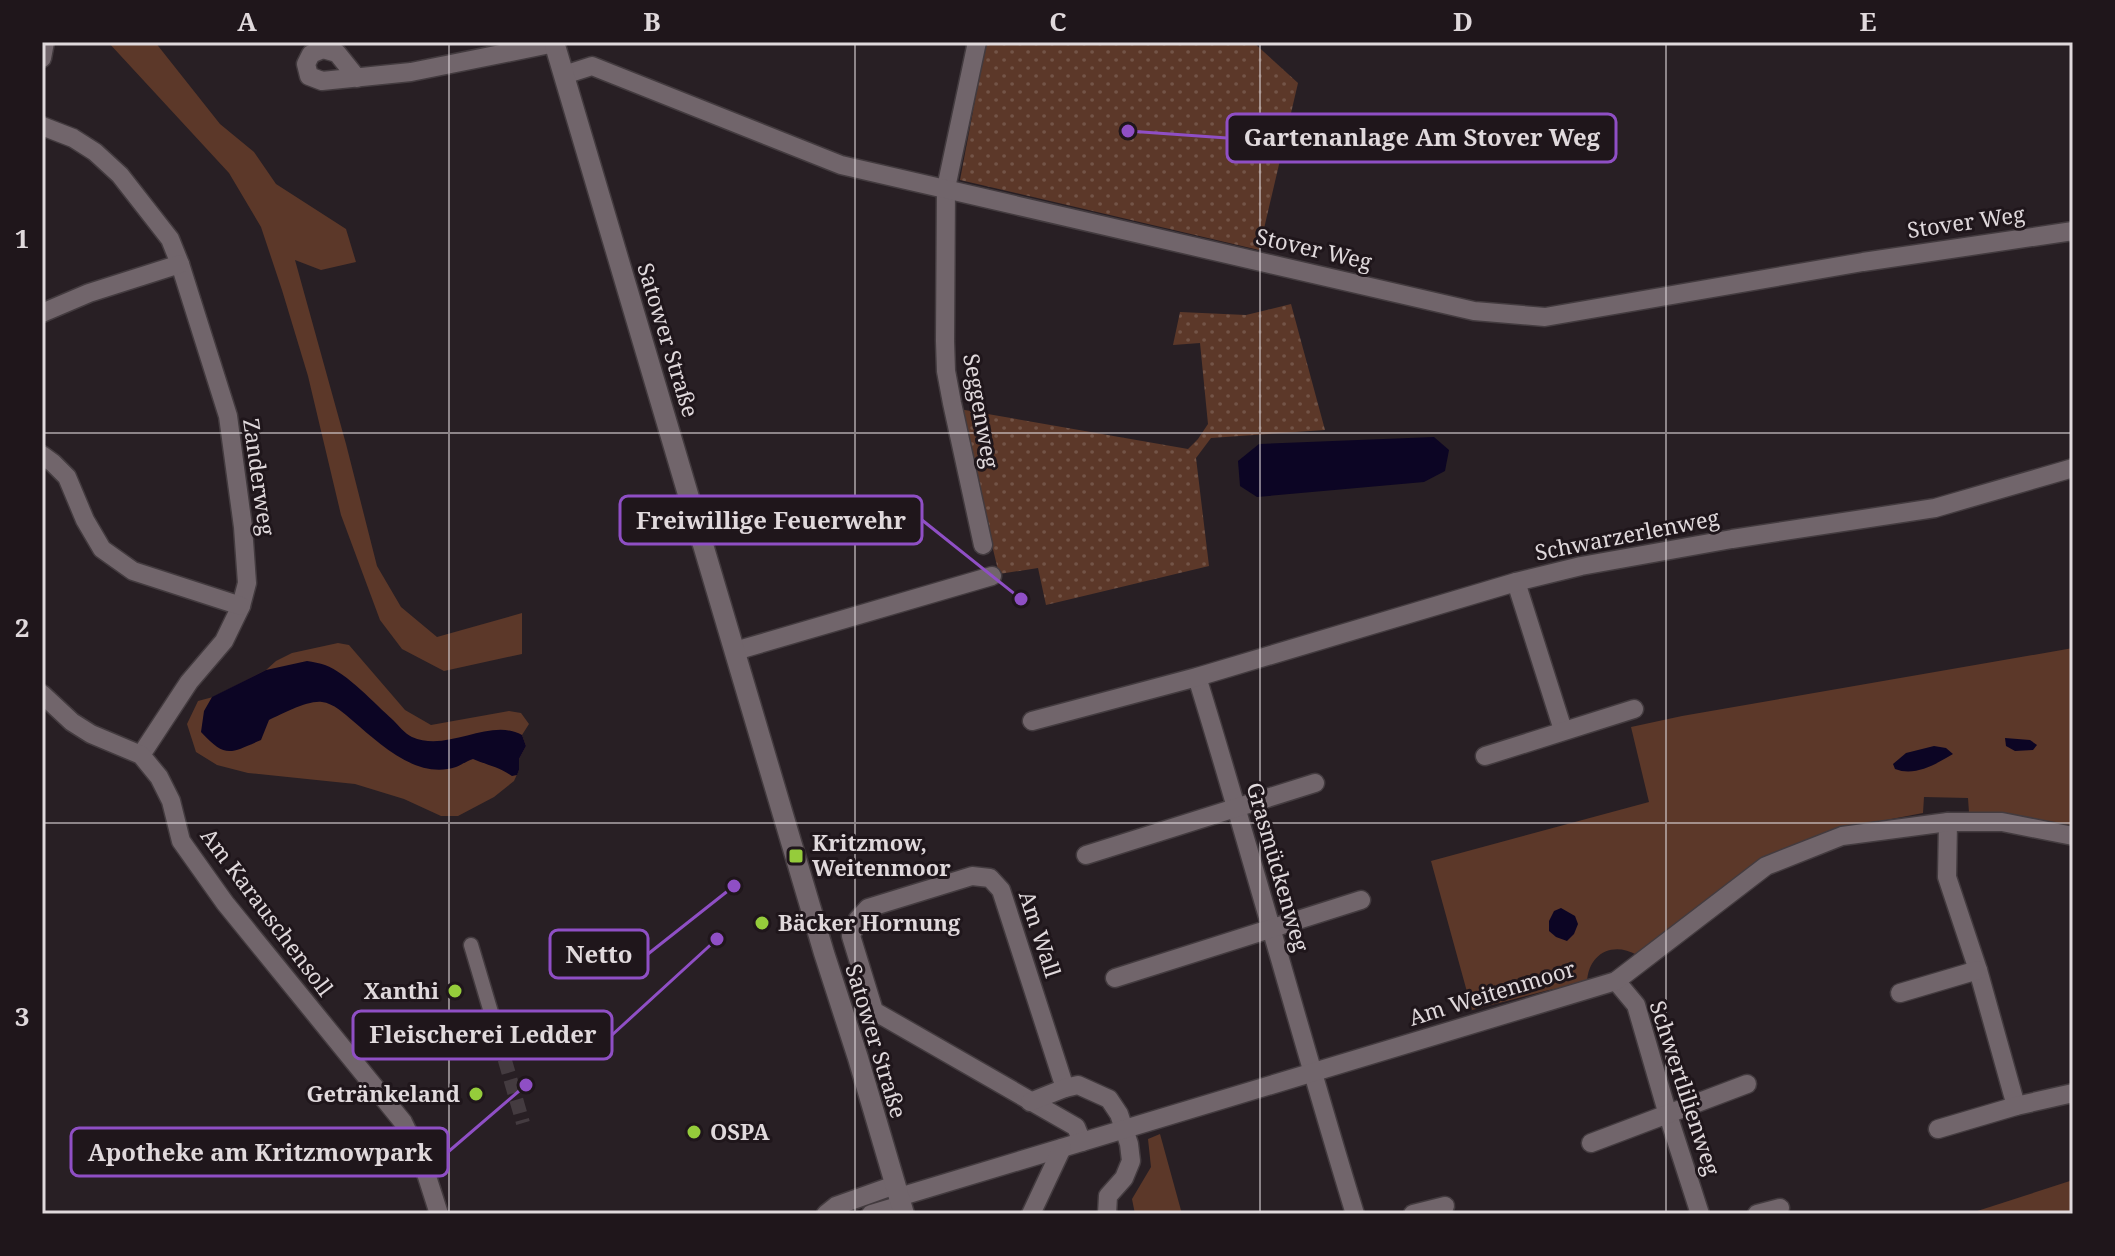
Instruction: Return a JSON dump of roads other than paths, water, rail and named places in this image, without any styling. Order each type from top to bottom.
[{"type":"main road","name":"Satower Straße","points":[[554,42],[900,1200]]},
{"type":"street","points":[[42,58],[45,42]]},
{"type":"street","points":[[357,78],[411,72],[554,42]]},
{"type":"street","name":"Seggenweg","points":[[977,42],[946,188],[946,371],[983,545]]},
{"type":"street","name":"Stover Weg","points":[[564,75],[592,66],[841,165],[1474,311],[1545,317],[1863,262],[2073,231]]},
{"type":"street","name":"Zanderweg","points":[[42,126],[73,138],[95,152],[120,175],[170,239],[228,416],[247,583],[241,606],[224,641],[189,682],[141,755]]},
{"type":"street","points":[[42,313],[89,293],[180,264]]},
{"type":"street","points":[[42,455],[67,477],[85,520],[102,549],[133,571],[241,606]]},
{"type":"street","name":"Schwarzerlenweg","points":[[1197,677],[1516,582],[1581,566],[1935,508],[2073,468]]},
{"type":"street","points":[[735,651],[992,576]]},
{"type":"street","points":[[1516,582],[1563,730]]},
{"type":"street","points":[[1032,721],[1197,677]]},
{"type":"street","name":"Grasmückenweg","points":[[1197,677],[1355,1214]]},
{"type":"street","points":[[42,694],[72,722],[91,734],[141,755]]},
{"type":"street","points":[[1485,756],[1634,709]]},
{"type":"street","name":"Am Karauschensoll","points":[[141,755],[159,777],[171,801],[181,841],[206,877],[403,1122],[423,1164],[439,1214]]},
{"type":"street","points":[[1086,855],[1315,783]]},
{"type":"street","points":[[1948,822],[1947,877],[1978,970],[2016,1106]]},
{"type":"street","name":"Am Weitenmoor","points":[[900,1200],[1616,981],[1766,866],[1842,836],[1948,822],[2002,822],[2073,836]]},
{"type":"street","name":"Am Wall","points":[[1065,1088],[1001,890],[990,878],[972,876],[868,908],[858,919],[851,936],[874,1011],[1076,1127],[1082,1142]]},
{"type":"street","points":[[1115,978],[1361,900]]},
{"type":"street","points":[[471,945],[493,1019]]},
{"type":"street","points":[[1900,993],[1978,970]]},
{"type":"street","name":"Schwertlilienweg","points":[[1616,981],[1636,1005],[1700,1214]]},
{"type":"street","points":[[1591,1143],[1747,1084]]},
{"type":"street","points":[[1030,1102],[1078,1085],[1109,1099],[1119,1114],[1131,1161],[1124,1178],[1108,1196],[1107,1214]]},
{"type":"street","points":[[1938,1129],[2073,1093]]},
{"type":"street","points":[[1031,1214],[1062,1148]]},
{"type":"street","points":[[826,1214],[836,1206],[900,1200]]},
{"type":"street","points":[[871,1214],[900,1200]]},
{"type":"street","points":[[1413,1214],[1445,1206]]},
{"type":"street","points":[[1757,1214],[1780,1208]]},
{"type":"tunnel","points":[[493,1019],[523,1123]]},
{"type":"place","name":"Gartenanlage Am Stover Weg","points":[[1128,131]]},
{"type":"place","name":"Freiwillige Feuerwehr","points":[[1021,599]]},
{"type":"place","name":"Kritzmow, Weitenmoor","points":[[796,856]]},
{"type":"place","name":"Netto","points":[[734,886]]},
{"type":"place","name":"Bäcker Hornung","points":[[762,923]]},
{"type":"place","name":"Fleischerei Ledder","points":[[717,939]]},
{"type":"place","name":"Xanthi","points":[[455,991]]},
{"type":"place","name":"Apotheke am Kritzmowpark","points":[[526,1085]]},
{"type":"place","name":"Getränkeland","points":[[476,1094]]},
{"type":"place","name":"OSPA","points":[[694,1132]]}]
